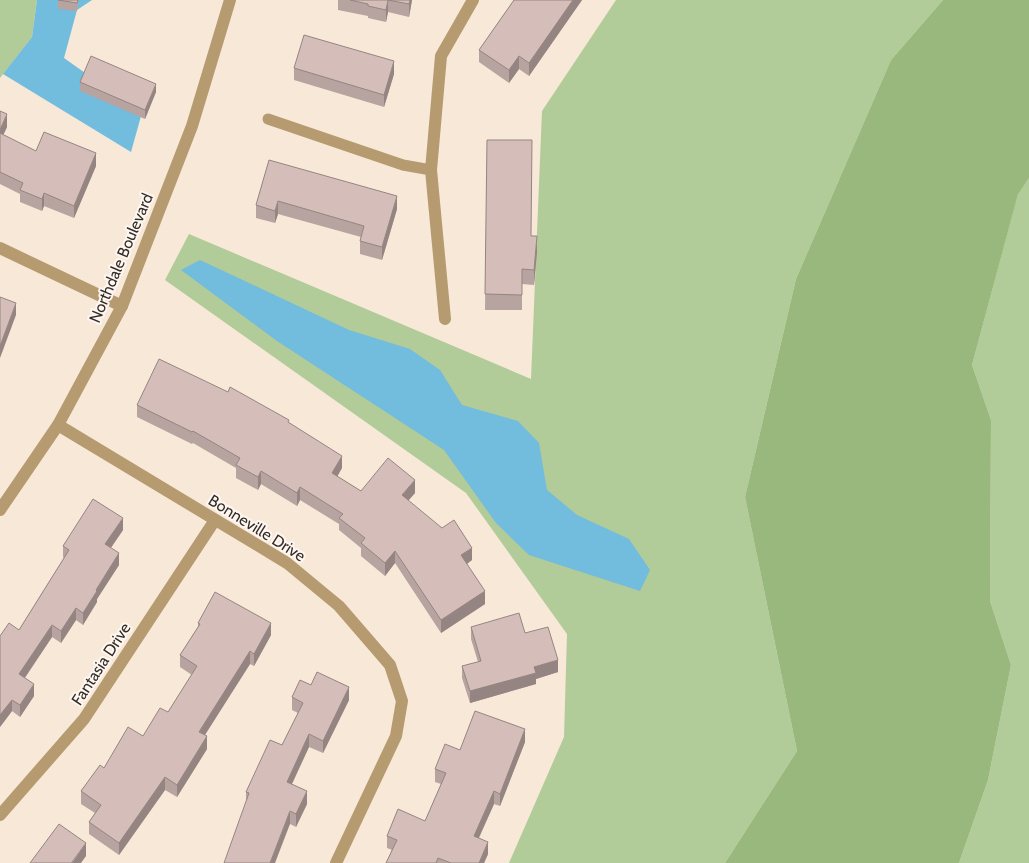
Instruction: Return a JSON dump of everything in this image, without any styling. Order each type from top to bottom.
[{"type":"street","name":"Northdale Boulevard","points":[[0,510],[58,425],[122,306],[192,126],[230,0]]},
{"type":"street","points":[[445,320],[431,170],[441,56],[473,0]]},
{"type":"street","points":[[0,248],[122,306]]},
{"type":"street","name":"Bonneville Drive","points":[[58,425],[287,563],[339,606],[390,666],[402,701],[396,736],[336,863]]},
{"type":"street","name":"Fantasia Drive","points":[[0,815],[84,719],[215,520]]},
{"type":"lane","points":[[268,119],[403,164],[431,170]]},
{"type":"green space","points":[[0,0],[37,0],[32,37],[0,78]]},
{"type":"green space","points":[[616,0],[943,0],[891,60],[796,279],[745,497],[797,751],[725,863],[509,863],[564,737],[567,634],[466,493],[165,280],[189,234],[531,379],[542,111]]},
{"type":"green space","points":[[943,0],[1029,0],[1029,178],[1018,194],[972,365],[991,420],[990,601],[1011,665],[988,780],[959,863],[725,863],[797,751],[745,497],[796,279],[891,60]]},
{"type":"green space","points":[[1029,178],[1029,863],[959,863],[988,780],[1011,665],[990,601],[991,420],[972,365],[1018,193]]},
{"type":"water","points":[[37,0],[92,0],[77,10],[64,58],[95,80],[143,109],[131,152],[3,74],[32,37]]},
{"type":"water","points":[[200,260],[349,330],[410,349],[440,370],[462,405],[518,421],[539,443],[547,490],[577,515],[629,539],[650,570],[640,591],[529,555],[496,523],[444,450],[277,341],[181,270]]},
{"type":"building","points":[[58,0],[78,0],[77,3]]},
{"type":"building","points":[[350,0],[388,0],[386,10]]},
{"type":"building","points":[[388,0],[410,0],[409,4]]},
{"type":"building","points":[[514,0],[573,0],[529,63],[519,56],[509,70],[479,50]]},
{"type":"building","points":[[304,35],[394,61],[384,95],[294,68]]},
{"type":"building","points":[[91,56],[156,84],[145,110],[80,82]]},
{"type":"building","points":[[0,111],[7,114],[0,130]]},
{"type":"building","points":[[44,132],[96,153],[74,206],[44,193],[42,199],[20,190],[23,183],[0,172],[0,133],[36,151]]},
{"type":"building","points":[[487,140],[532,140],[531,236],[537,236],[534,270],[522,269],[522,295],[485,294]]},
{"type":"building","points":[[269,160],[397,196],[382,247],[360,241],[364,226],[278,201],[275,211],[256,205]]},
{"type":"building","points":[[0,297],[16,303],[0,346]]},
{"type":"building","points":[[159,359],[228,392],[230,387],[289,420],[288,422],[342,456],[332,473],[361,491],[388,458],[415,480],[402,495],[442,528],[454,520],[472,548],[461,555],[485,591],[441,620],[395,551],[385,563],[361,543],[365,538],[339,518],[343,514],[300,487],[297,493],[261,471],[258,477],[236,465],[240,458],[193,431],[137,405]]},
{"type":"building","points":[[93,499],[123,518],[105,544],[119,553],[83,613],[76,608],[61,631],[52,625],[19,674],[34,684],[20,705],[12,700],[0,715],[0,636],[9,623],[19,630],[69,550],[63,546]]},
{"type":"building","points":[[215,592],[271,623],[254,654],[250,651],[199,732],[207,736],[177,785],[165,777],[119,843],[89,822],[101,805],[81,791],[100,765],[104,768],[128,727],[143,736],[160,708],[168,712],[197,666],[180,655],[200,624],[198,623]]},
{"type":"building","points":[[519,613],[525,633],[548,627],[558,660],[534,667],[536,673],[470,691],[462,666],[481,661],[471,627]]},
{"type":"building","points":[[317,672],[349,687],[323,741],[309,734],[287,782],[307,791],[296,814],[290,811],[270,863],[224,863],[249,793],[246,792],[270,740],[282,745],[303,703],[292,697],[300,680],[311,685]]},
{"type":"building","points":[[475,711],[525,729],[500,794],[494,791],[474,836],[488,842],[479,863],[451,863],[438,858],[436,863],[386,863],[397,840],[387,836],[398,809],[425,821],[446,773],[435,769],[445,744],[460,750]]},
{"type":"building","points":[[59,824],[86,843],[72,863],[30,863]]}]
